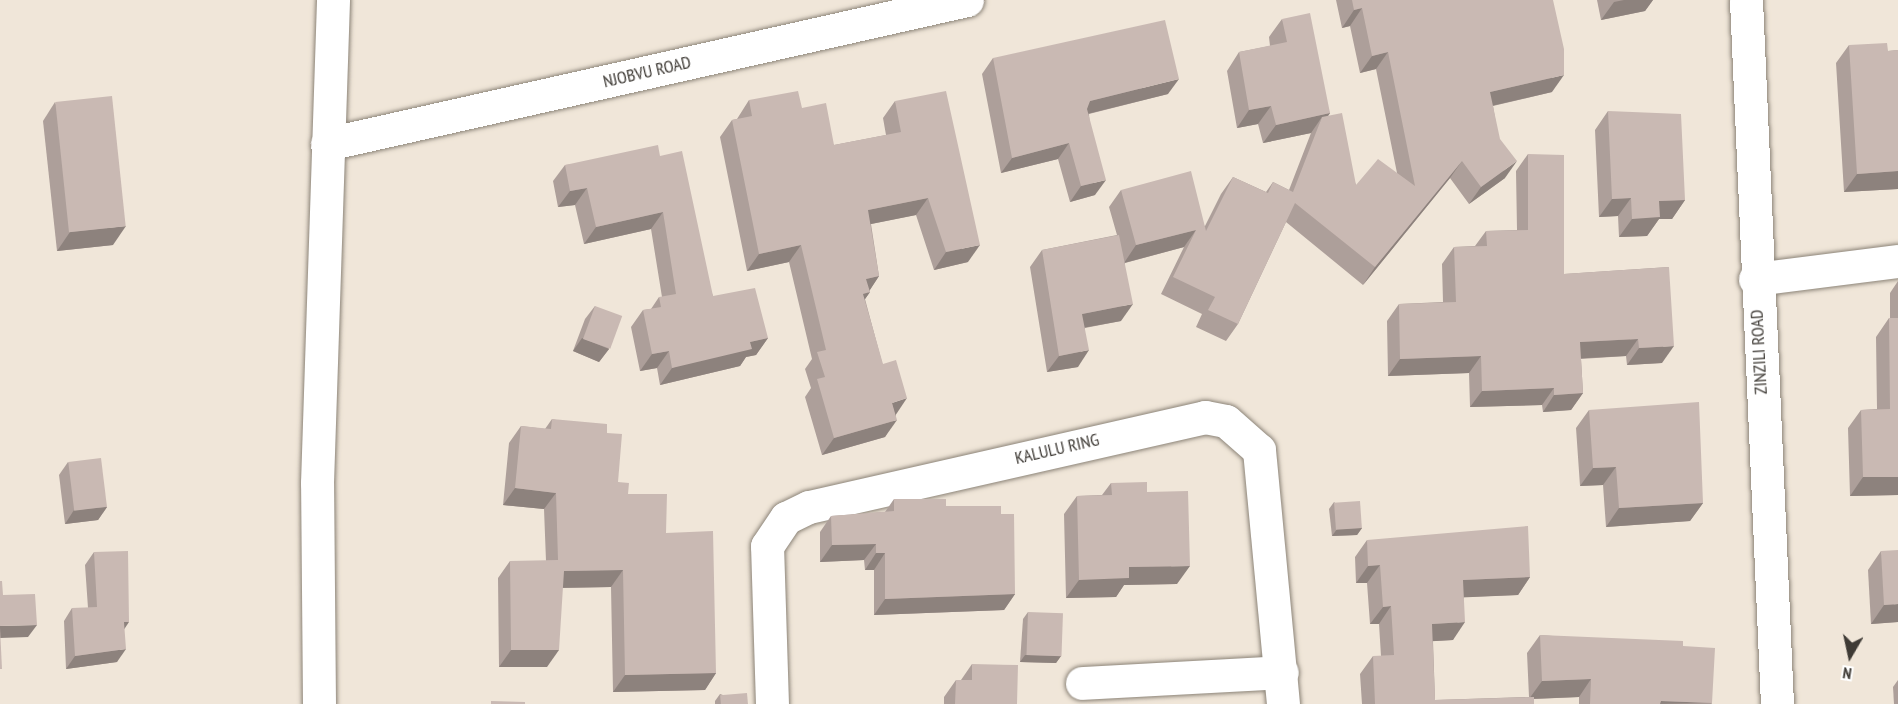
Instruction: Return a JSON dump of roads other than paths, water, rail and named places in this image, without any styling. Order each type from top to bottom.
[{"type":"street","points":[[319,704],[317,483],[333,0]]},
{"type":"street","name":"NJOBVU ROAD","points":[[327,144],[874,10],[967,0]]},
{"type":"street","name":"ZINZILI ROAD","points":[[1746,0],[1755,279],[1777,704]]},
{"type":"street","points":[[1755,279],[1898,261]]},
{"type":"street","name":"KALULU RING","points":[[772,704],[767,546],[786,518],[809,507],[1205,417],[1226,421],[1259,450],[1283,688]]},
{"type":"street","points":[[1083,683],[1283,688]]}]
